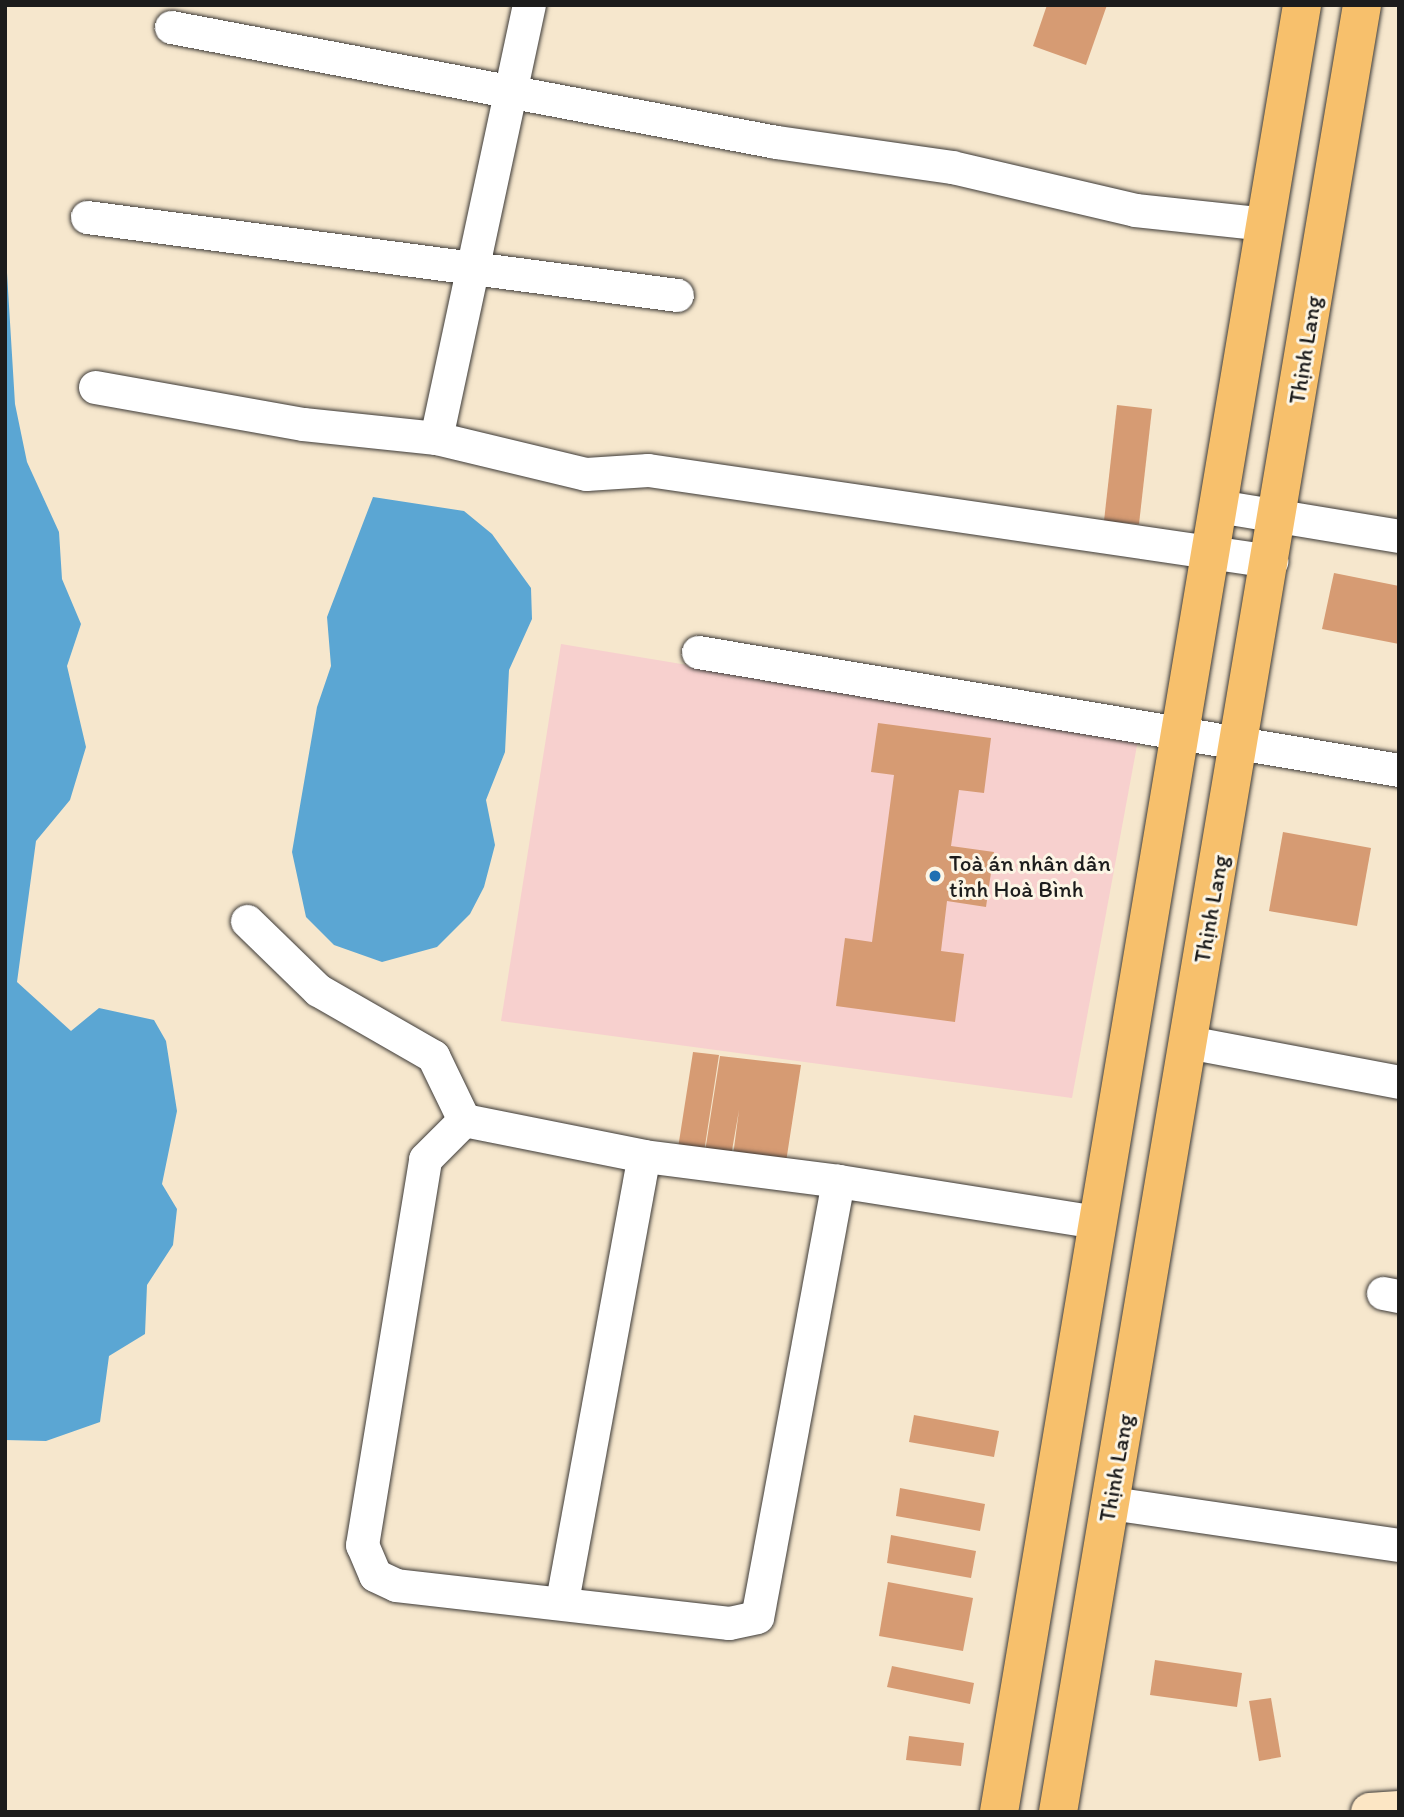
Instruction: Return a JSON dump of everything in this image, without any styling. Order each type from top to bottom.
[{"type":"main road","points":[[999,1812],[1303,5]]},
{"type":"main road","name":"Thịnh Lang","points":[[1058,1812],[1271,561],[1362,5]]},
{"type":"street","points":[[436,438],[529,5]]},
{"type":"street","points":[[171,27],[509,94],[952,167],[1135,210],[1266,224]]},
{"type":"street","points":[[87,217],[677,295]]},
{"type":"street","points":[[95,387],[303,424],[436,438],[586,474],[648,470],[1271,561]]},
{"type":"street","points":[[1218,506],[1399,536]]},
{"type":"street","points":[[698,652],[1240,741],[1399,770]]},
{"type":"street","points":[[247,921],[318,989],[433,1056],[464,1120]]},
{"type":"street","points":[[1188,1042],[1399,1083]]},
{"type":"street","points":[[464,1120],[425,1159],[362,1545],[375,1575],[396,1585],[562,1601],[729,1623],[757,1617],[838,1181]]},
{"type":"street","points":[[464,1120],[644,1156],[838,1181],[1098,1222]]},
{"type":"street","points":[[562,1601],[644,1156]]},
{"type":"street","points":[[1111,1503],[1399,1545]]},
{"type":"street","points":[[1370,1812],[1399,1810]]},
{"type":"shaded area","points":[[561,644],[1138,740],[1072,1098],[501,1021]]},
{"type":"water","points":[[5,240],[15,404],[27,462],[59,532],[62,579],[81,624],[67,666],[86,747],[70,800],[36,841],[17,982],[71,1031],[99,1008],[154,1020],[166,1041],[177,1111],[162,1184],[177,1209],[173,1245],[147,1285],[145,1334],[109,1356],[100,1422],[46,1441],[5,1440]]},
{"type":"water","points":[[373,497],[464,511],[492,534],[531,588],[532,619],[509,670],[505,752],[486,800],[495,845],[484,887],[470,914],[437,947],[382,962],[334,945],[306,917],[292,852],[317,707],[331,666],[327,617]]},
{"type":"building","points":[[1047,5],[1107,5],[1086,65],[1033,46]]},
{"type":"building","points":[[1117,405],[1152,409],[1139,524],[1104,521]]},
{"type":"building","points":[[1334,573],[1399,586],[1399,644],[1322,629]]},
{"type":"building","name":"Toà án nhân dân tỉnh Hoà Bình","points":[[878,723],[991,738],[984,793],[959,790],[951,846],[994,852],[986,907],[947,901],[941,951],[964,954],[955,1022],[836,1006],[845,938],[872,942],[894,775],[871,772]]},
{"type":"building","points":[[1283,832],[1371,848],[1357,926],[1269,911]]},
{"type":"building","points":[[693,1052],[719,1055],[704,1152],[678,1148]]},
{"type":"building","points":[[720,1056],[801,1065],[786,1162],[733,1156],[739,1110],[731,1156],[705,1152]]},
{"type":"building","points":[[914,1415],[999,1431],[994,1457],[909,1442]]},
{"type":"building","points":[[900,1488],[985,1504],[980,1531],[896,1516]]},
{"type":"building","points":[[891,1535],[976,1551],[971,1578],[887,1563]]},
{"type":"building","points":[[888,1582],[973,1598],[963,1651],[879,1636]]},
{"type":"building","points":[[1155,1660],[1242,1673],[1237,1707],[1150,1695]]},
{"type":"building","points":[[892,1666],[974,1683],[970,1704],[887,1687]]},
{"type":"building","points":[[1271,1698],[1281,1757],[1259,1761],[1249,1701]]},
{"type":"building","points":[[909,1736],[964,1743],[961,1766],[906,1760]]},
{"type":"place","name":"Toà án nhân dân tỉnh Hoà Bình","points":[[935,876]]}]
